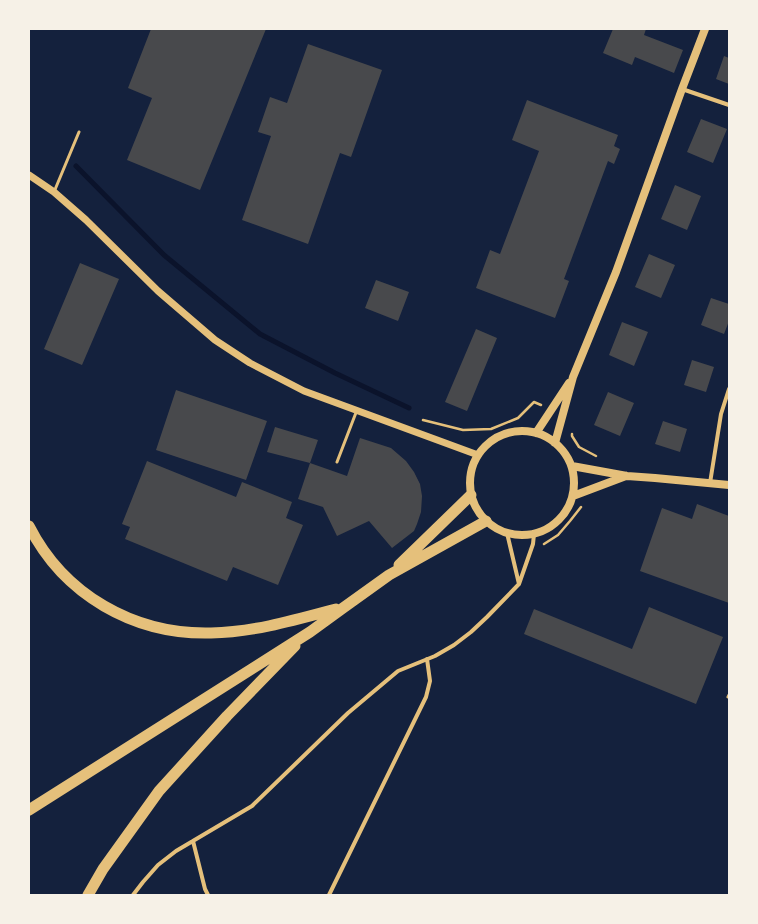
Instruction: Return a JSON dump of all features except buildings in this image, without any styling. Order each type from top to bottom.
[{"type":"highway","points":[[389,575],[471,495]]},
{"type":"highway","points":[[29,810],[310,632],[389,575],[486,521]]},
{"type":"highway","points":[[29,526],[46,554],[60,571],[76,586],[93,600],[111,610],[150,626],[170,631],[212,633],[267,627],[342,608]]},
{"type":"highway","points":[[88,895],[103,869],[159,791],[227,716],[310,632]]},
{"type":"main road","points":[[555,443],[573,377],[616,272],[705,29]]},
{"type":"main road","points":[[536,433],[573,377]]},
{"type":"main road","points":[[520,431],[536,433],[555,443],[565,453],[572,466],[574,481],[573,496],[567,510],[559,521],[547,529],[534,534],[521,536],[507,533],[486,521],[476,509],[471,495],[470,481],[472,468],[478,455],[489,443],[503,434],[520,431]]},
{"type":"main road","points":[[572,466],[627,476],[729,485]]},
{"type":"main road","points":[[573,496],[627,476]]},
{"type":"street","points":[[682,89],[729,105]]},
{"type":"street","points":[[29,175],[54,192],[86,220],[158,291],[215,340],[250,363],[304,391],[478,455]]},
{"type":"street","points":[[710,483],[721,414],[729,389]]},
{"type":"street","points":[[507,533],[519,584]]},
{"type":"street","points":[[133,895],[158,865],[176,851],[252,806],[348,713],[398,671],[435,656],[454,645],[471,632],[519,584],[533,544],[534,534]]},
{"type":"street","points":[[329,895],[426,697],[430,682],[427,659]]},
{"type":"street","points":[[193,841],[205,889],[208,895]]},
{"type":"lane","points":[[54,192],[79,132]]},
{"type":"lane","points":[[337,462],[357,410]]},
{"type":"path","points":[[417,419],[463,430],[491,429],[518,418],[534,402],[551,410]]},
{"type":"path","points":[[563,415],[572,420],[572,436],[579,447],[594,456],[601,458],[600,471]]},
{"type":"path","points":[[542,545],[558,535],[584,504]]},
{"type":"waterway","points":[[76,166],[164,255],[260,334],[335,373],[409,408]]}]
